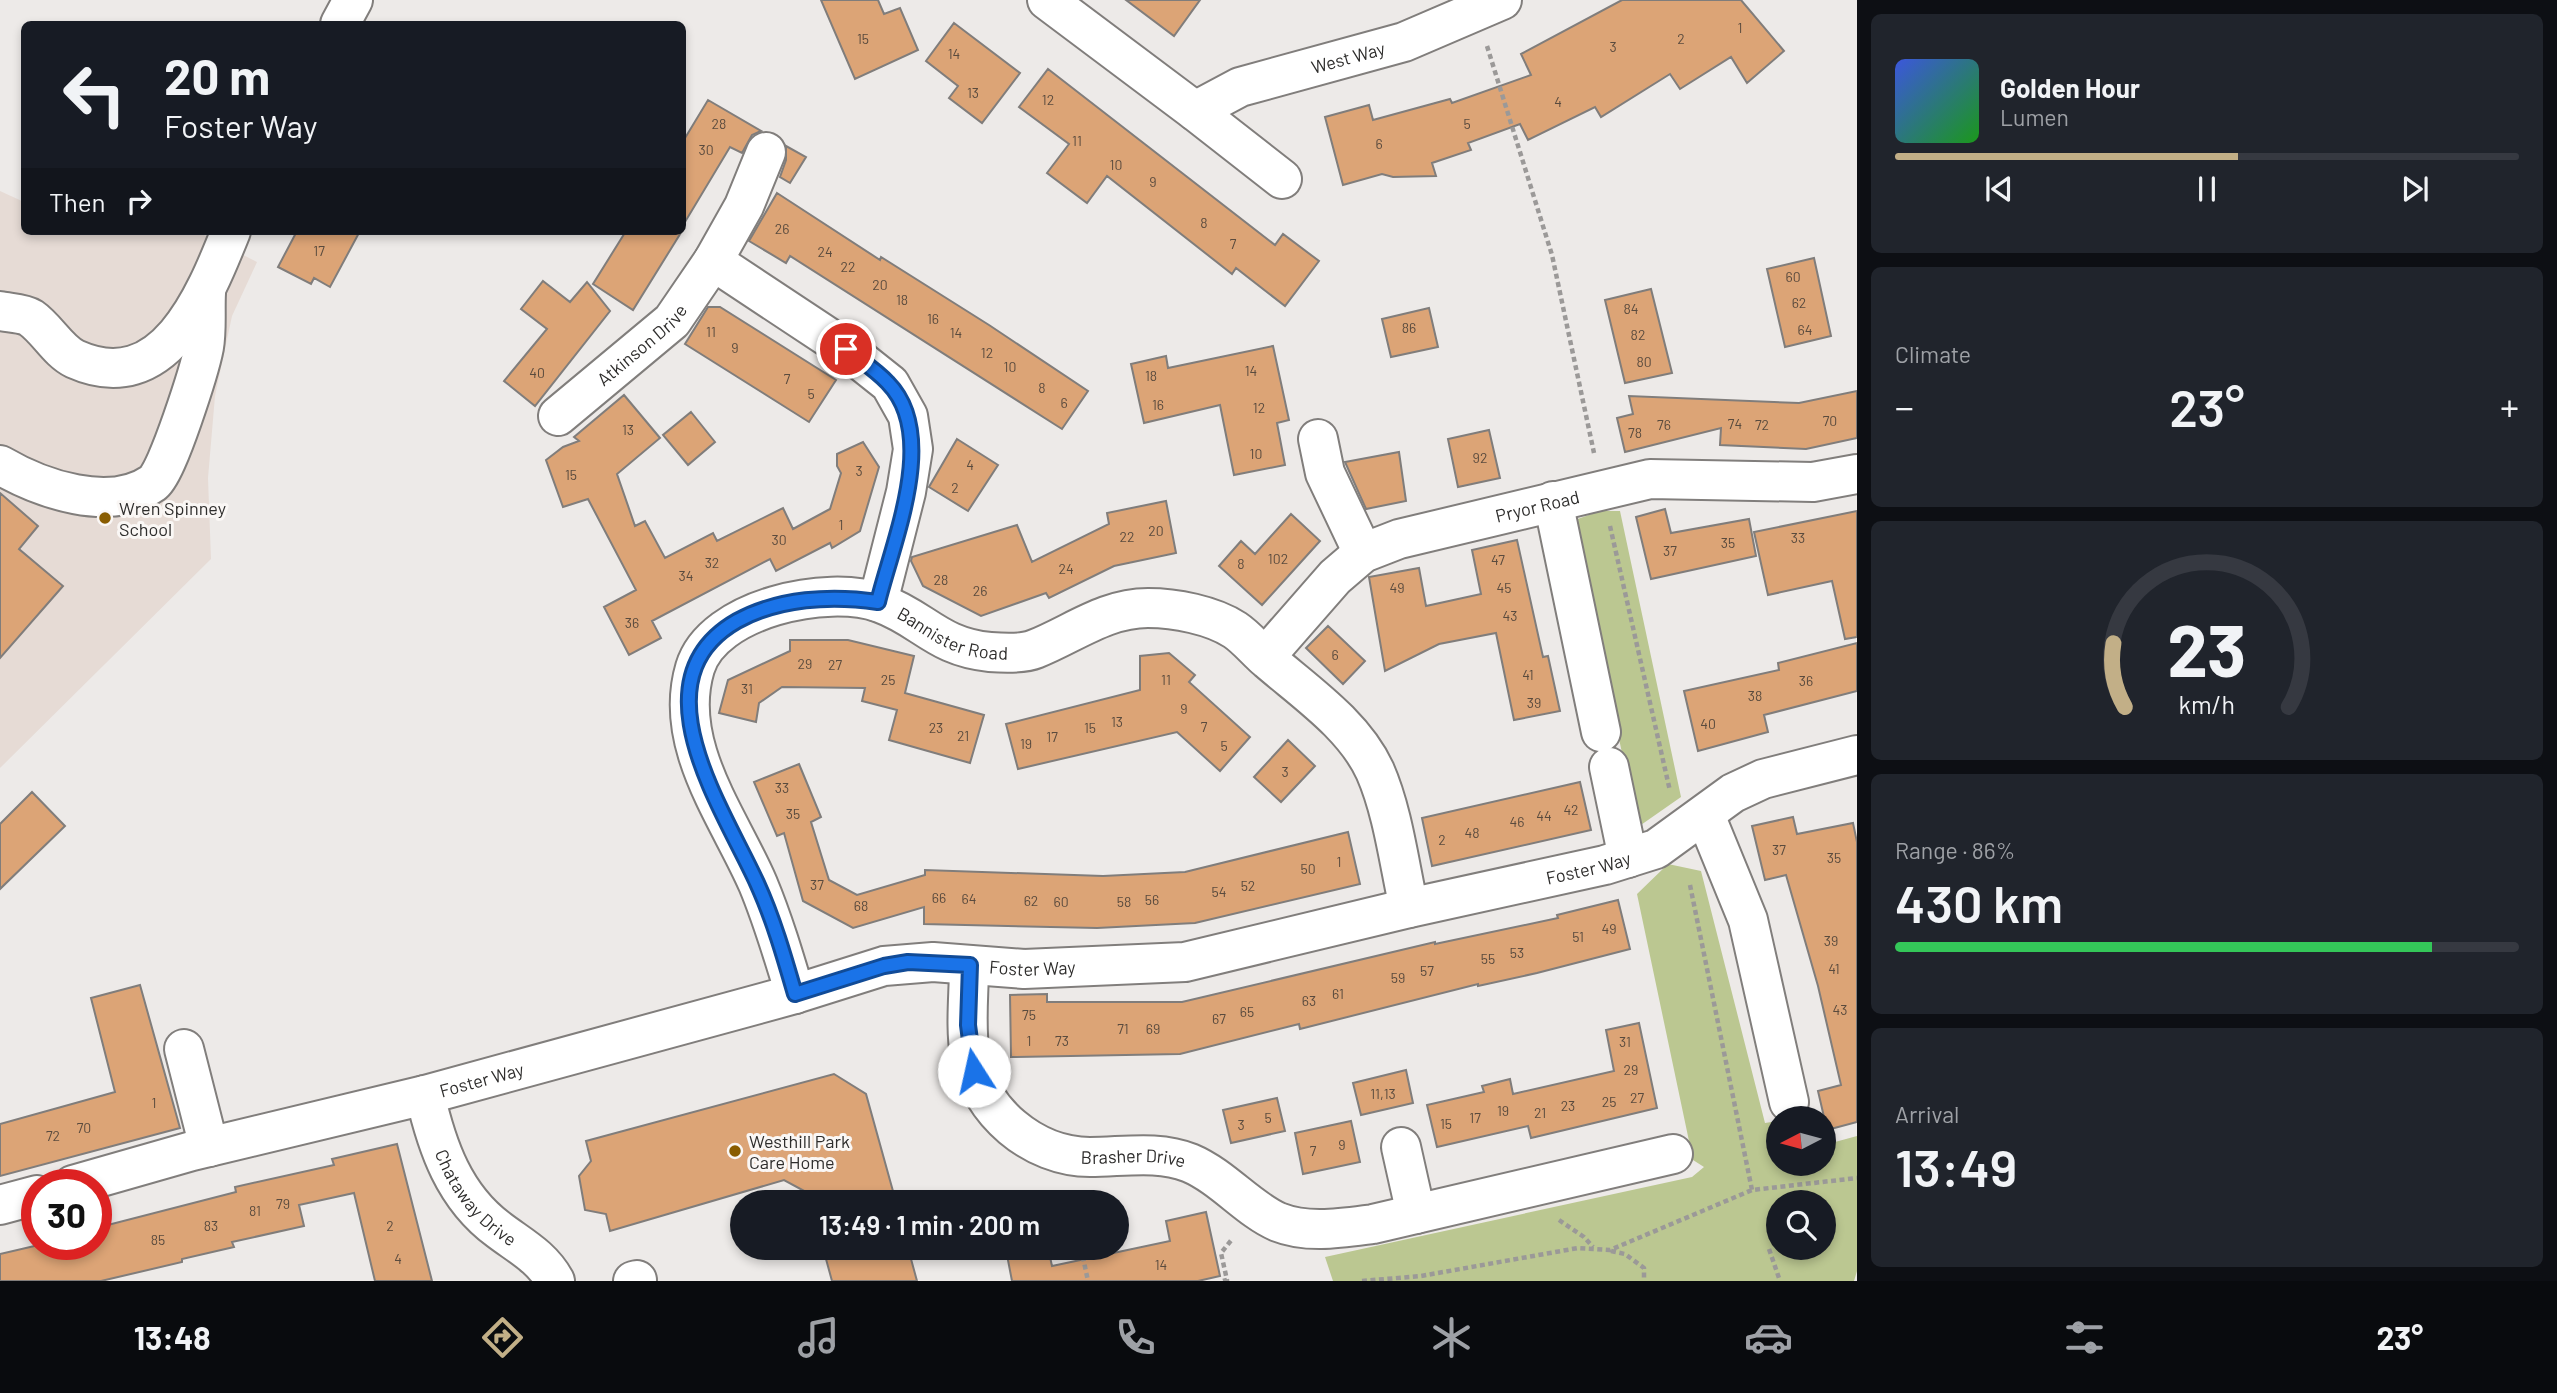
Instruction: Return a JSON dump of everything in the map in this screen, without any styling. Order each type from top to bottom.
[{"type":"street","points":[[342,21],[353,0]]},
{"type":"street","points":[[1047,0],[1282,179]]},
{"type":"street","name":"West Way","points":[[1195,111],[1240,87],[1404,42],[1489,6]]},
{"type":"street","name":"Atkinson Drive","points":[[558,416],[673,321],[713,261],[744,206],[766,152]]},
{"type":"street","points":[[0,311],[30,317],[73,358],[116,369],[147,361],[187,323],[206,293],[230,235]]},
{"type":"street","points":[[713,261],[846,349],[890,384],[908,416],[913,449],[910,471],[878,602]]},
{"type":"street","points":[[0,465],[36,482],[89,496],[129,496],[156,482],[183,418],[204,348],[206,293]]},
{"type":"street","points":[[1318,439],[1325,473],[1363,553]]},
{"type":"street","name":"Pryor Road","points":[[1265,657],[1335,578],[1363,553],[1399,539],[1650,479],[1813,482],[1857,474]]},
{"type":"street","points":[[1553,501],[1628,858]]},
{"type":"street","name":"Bannister Road","points":[[795,994],[758,885],[696,752],[690,723],[689,698],[693,676],[707,645],[751,614],[807,599],[846,597],[878,602],[907,615],[930,634],[959,647],[991,652],[1032,651],[1103,616],[1147,608],[1193,614],[1234,629],[1328,712],[1354,740],[1374,769],[1409,908]]},
{"type":"street","name":"Foster Way","points":[[112,1174],[209,1147],[425,1095],[896,964],[1024,969],[1185,962],[1628,858],[1656,849],[1733,793],[1763,779],[1857,755]]},
{"type":"street","points":[[1692,825],[1748,920],[1789,1102]]},
{"type":"street","name":"Brasher Drive","points":[[970,965],[970,1056],[979,1086],[999,1116],[1021,1136],[1057,1151],[1081,1156],[1158,1155],[1189,1163],[1224,1182],[1278,1222],[1326,1230],[1416,1213],[1673,1154]]},
{"type":"street","points":[[184,1049],[209,1147]]},
{"type":"street","name":"Chataway Drive","points":[[425,1095],[445,1164],[472,1207],[525,1247],[555,1281]]},
{"type":"street","points":[[1401,1147],[1416,1213]]},
{"type":"street","points":[[0,1205],[21,1199]]},
{"type":"path","points":[[1489,6],[1552,255],[1602,491],[1692,825],[1752,1189]]},
{"type":"path","points":[[1610,1250],[1752,1189],[1857,1178]]},
{"type":"path","points":[[1362,1281],[1421,1276],[1578,1248],[1625,1254],[1644,1268],[1644,1281]]},
{"type":"path","points":[[1084,1260],[1088,1281]]},
{"type":"path","points":[[1773,1260],[1780,1281]]},
{"type":"shaded area","name":"Wren Spinney School","points":[[0,191],[21,201],[21,235],[204,235],[257,262],[232,316],[215,396],[208,478],[211,559],[0,768]]},
{"type":"green space","points":[[1600,511],[1620,511],[1681,797],[1638,827],[1572,521]]},
{"type":"green space","points":[[1668,864],[1701,871],[1766,1123],[1766,1176],[1836,1176],[1836,1142],[1857,1136],[1857,1271],[1854,1281],[1333,1281],[1325,1257],[1692,1177],[1704,1167],[1693,1160],[1637,894]]},
{"type":"building","points":[[821,0],[878,0],[884,14],[900,8],[918,50],[855,79]]},
{"type":"building","points":[[1126,0],[1200,0],[1174,36]]},
{"type":"building","points":[[1622,0],[1741,0],[1784,51],[1747,83],[1731,57],[1680,89],[1670,74],[1601,117],[1595,107],[1528,140],[1520,124],[1468,143],[1471,150],[1432,163],[1436,176],[1393,177],[1382,174],[1343,185],[1325,117],[1369,105],[1373,120],[1450,99],[1452,103],[1531,75],[1521,54]]},
{"type":"building","points":[[954,23],[1020,73],[982,123],[949,98],[958,86],[926,61]]},
{"type":"building","points":[[1048,69],[1275,245],[1283,234],[1319,261],[1285,306],[1236,268],[1232,274],[1107,176],[1087,203],[1047,173],[1069,144],[1019,107]]},
{"type":"building","points":[[708,100],[761,131],[752,135],[742,153],[730,147],[686,220],[686,136]]},
{"type":"building","points":[[786,146],[806,157],[790,183],[780,177],[786,160]]},
{"type":"building","points":[[777,193],[880,260],[881,257],[989,325],[1088,391],[1062,429],[790,256],[786,263],[749,241]]},
{"type":"building","points":[[295,235],[358,235],[330,287],[314,278],[311,284],[278,267]]},
{"type":"building","points":[[624,235],[680,235],[633,310],[593,284]]},
{"type":"building","points":[[1814,258],[1831,336],[1785,347],[1767,269]]},
{"type":"building","points":[[543,281],[570,302],[587,282],[610,311],[535,406],[504,381],[547,329],[521,309]]},
{"type":"building","points":[[1651,289],[1672,373],[1625,383],[1605,300]]},
{"type":"building","points":[[708,307],[720,307],[836,380],[809,422],[685,344]]},
{"type":"building","points":[[1429,308],[1438,347],[1391,357],[1382,319]]},
{"type":"building","points":[[1273,346],[1289,420],[1277,423],[1285,465],[1234,475],[1220,405],[1144,423],[1131,364],[1166,356],[1168,368]]},
{"type":"building","points":[[1857,391],[1857,438],[1806,449],[1720,445],[1721,428],[1625,452],[1617,418],[1633,414],[1629,396],[1799,403]]},
{"type":"building","points":[[624,395],[660,438],[617,474],[635,526],[645,521],[665,558],[713,533],[717,541],[783,508],[793,529],[830,509],[841,473],[837,466],[837,454],[863,442],[879,467],[860,531],[832,548],[830,543],[776,571],[770,559],[652,621],[661,638],[629,655],[604,607],[636,590],[588,499],[563,507],[546,460],[563,447],[579,441],[574,437]]},
{"type":"building","points":[[691,412],[715,442],[688,465],[663,435]]},
{"type":"building","points":[[1489,430],[1500,478],[1458,487],[1448,439]]},
{"type":"building","points":[[957,439],[998,465],[968,511],[929,487]]},
{"type":"building","points":[[1399,452],[1406,501],[1366,509],[1345,462]]},
{"type":"building","points":[[0,493],[38,526],[19,549],[63,586],[0,658]]},
{"type":"building","points":[[1166,501],[1176,553],[1114,566],[1049,598],[1046,593],[981,616],[923,586],[911,561],[912,557],[1017,525],[1032,562],[1109,524],[1107,513]]},
{"type":"building","points":[[1665,509],[1671,533],[1749,519],[1756,556],[1651,579],[1636,517]]},
{"type":"building","points":[[1857,511],[1857,637],[1845,639],[1832,581],[1768,595],[1754,532]]},
{"type":"building","points":[[1291,514],[1320,541],[1262,605],[1219,566],[1241,541],[1255,554]]},
{"type":"building","points":[[1517,540],[1543,657],[1548,656],[1560,711],[1514,720],[1496,633],[1439,644],[1385,671],[1369,577],[1419,568],[1426,606],[1481,594],[1472,550]]},
{"type":"building","points":[[1328,626],[1365,661],[1343,684],[1306,648]]},
{"type":"building","points":[[790,640],[848,640],[914,656],[905,693],[984,715],[970,763],[889,740],[897,710],[862,701],[865,688],[782,687],[759,703],[756,722],[719,713],[728,680],[790,651]]},
{"type":"building","points":[[1857,643],[1857,691],[1764,715],[1768,732],[1698,751],[1684,691],[1779,670],[1778,663]]},
{"type":"building","points":[[1169,653],[1195,675],[1189,682],[1250,737],[1220,771],[1177,732],[1018,769],[1006,724],[1140,690],[1140,656]]},
{"type":"building","points":[[1288,740],[1315,766],[1281,802],[1254,777]]},
{"type":"building","points":[[799,764],[821,817],[811,822],[829,880],[857,895],[925,875],[925,870],[1103,876],[1185,872],[1348,832],[1360,884],[1195,923],[1097,928],[924,924],[924,907],[853,928],[803,901],[784,833],[777,836],[754,782]]},
{"type":"building","points":[[1580,782],[1591,830],[1432,866],[1422,818]]},
{"type":"building","points":[[32,792],[65,826],[0,889],[0,824]]},
{"type":"building","points":[[1793,817],[1797,834],[1853,823],[1857,842],[1857,1122],[1836,1128],[1836,1106],[1821,1106],[1818,1091],[1841,1085],[1818,986],[1786,875],[1765,880],[1752,826]]},
{"type":"building","points":[[1618,900],[1630,949],[1300,1029],[1299,1024],[1180,1054],[1011,1057],[1010,995],[1047,994],[1047,1002],[1182,1002],[1435,942],[1558,918],[1557,915]]},
{"type":"building","points":[[140,985],[180,1128],[0,1176],[0,1124],[115,1092],[91,998]]},
{"type":"building","points":[[1639,1023],[1657,1108],[1531,1138],[1528,1126],[1437,1147],[1427,1105],[1484,1092],[1482,1086],[1510,1079],[1513,1094],[1614,1071],[1606,1030]]},
{"type":"building","points":[[1406,1070],[1413,1103],[1361,1115],[1353,1083]]},
{"type":"building","name":"Westhill Park Care Home","points":[[834,1074],[866,1094],[893,1190],[802,1190],[784,1180],[750,1190],[730,1190],[730,1196],[610,1231],[606,1214],[585,1210],[579,1176],[591,1161],[586,1141]]},
{"type":"building","points":[[1277,1098],[1285,1131],[1231,1143],[1223,1110]]},
{"type":"building","points":[[1351,1121],[1360,1162],[1303,1174],[1295,1133]]},
{"type":"building","points":[[397,1144],[432,1281],[375,1281],[354,1193],[299,1205],[304,1226],[232,1242],[234,1247],[182,1259],[182,1262],[101,1281],[0,1281],[0,1254],[21,1249],[21,1260],[112,1260],[112,1224],[236,1192],[235,1187],[334,1165],[332,1159]]},
{"type":"building","points":[[1206,1212],[1220,1276],[1198,1281],[1012,1281],[1008,1260],[1051,1260],[1052,1266],[1080,1260],[1129,1260],[1129,1250],[1170,1241],[1166,1221]]},
{"type":"building","points":[[826,1260],[911,1260],[917,1281],[832,1281]]},
{"type":"place","name":"Wren Spinney School","points":[[105,518]]},
{"type":"place","name":"Westhill Park Care Home","points":[[735,1151]]},
{"type":"route","points":[[846,349],[890,384],[908,416],[913,449],[906,492],[878,602],[846,597],[807,599],[751,614],[731,625],[707,645],[696,665],[689,698],[690,723],[696,752],[758,885],[779,939],[795,994],[884,966],[908,962],[970,965],[968,1025],[974,1071]]}]
